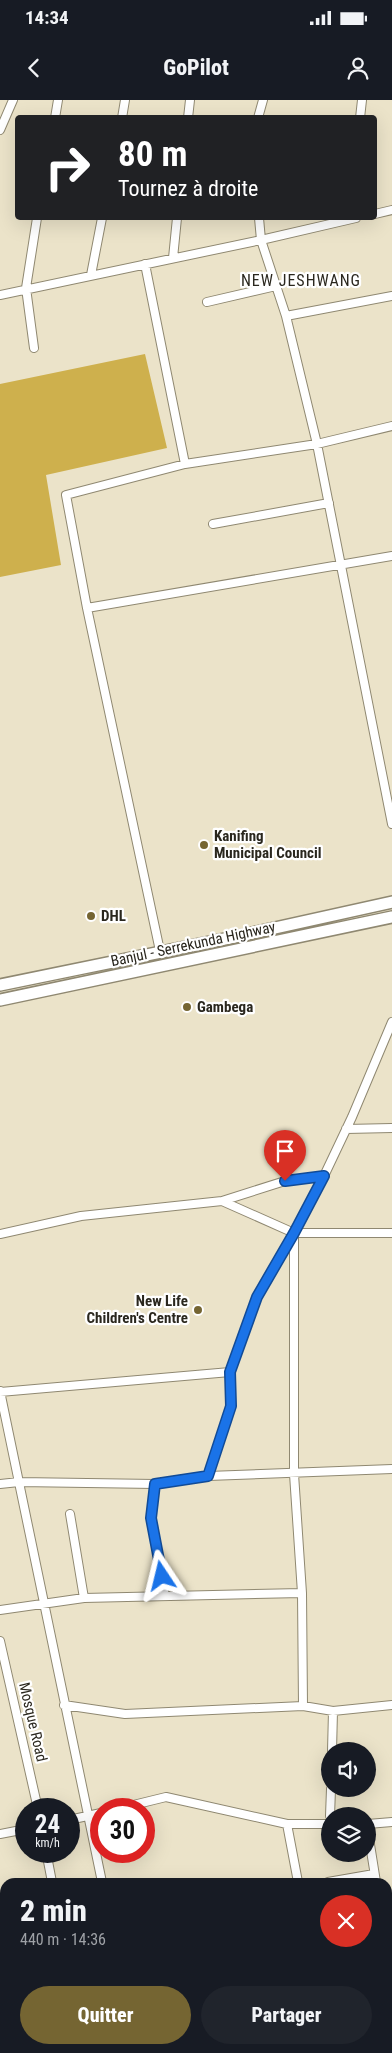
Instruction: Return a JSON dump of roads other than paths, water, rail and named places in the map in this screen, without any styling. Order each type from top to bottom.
[{"type":"highway","name":"Banjul - Serrekunda Highway","points":[[0,985],[392,902]]},
{"type":"highway","name":"Banjul - Serrekunda Highway","points":[[0,1000],[392,916]]},
{"type":"street","points":[[0,130],[13,100]]},
{"type":"street","points":[[56,115],[58,100]]},
{"type":"street","points":[[122,115],[125,100]]},
{"type":"street","points":[[188,115],[190,100]]},
{"type":"street","points":[[259,115],[263,100]]},
{"type":"street","points":[[360,115],[362,100]]},
{"type":"street","points":[[377,214],[392,210]]},
{"type":"street","points":[[34,348],[26,288],[37,220]]},
{"type":"street","points":[[91,275],[102,220]]},
{"type":"street","points":[[173,258],[177,220]]},
{"type":"street","points":[[260,220],[261,240],[286,316],[317,444],[389,795],[392,824]]},
{"type":"street","points":[[0,295],[261,240],[341,220]]},
{"type":"street","points":[[145,264],[185,464]]},
{"type":"street","points":[[207,302],[276,286]]},
{"type":"street","points":[[286,316],[392,296]]},
{"type":"street","points":[[160,952],[87,608],[66,495],[185,464],[317,444],[392,426]]},
{"type":"street","points":[[212,524],[329,503]]},
{"type":"street","points":[[87,608],[392,556]]},
{"type":"street","points":[[208,1476],[231,1406],[230,1372],[257,1297],[324,1176],[392,1022]]},
{"type":"street","points":[[346,1129],[392,1128]]},
{"type":"street","points":[[0,1234],[81,1216],[222,1201],[285,1181],[324,1176]]},
{"type":"street","points":[[222,1201],[294,1233],[392,1233]]},
{"type":"street","points":[[294,1233],[294,1474],[302,1593],[303,1706]]},
{"type":"street","points":[[101,1878],[0,1391],[230,1372]]},
{"type":"street","points":[[0,1484],[19,1482],[155,1484],[208,1476],[392,1469]]},
{"type":"street","points":[[155,1484],[151,1518],[165,1596]]},
{"type":"street","points":[[70,1514],[84,1598]]},
{"type":"street","points":[[0,1610],[84,1598],[302,1593]]},
{"type":"street","name":"Mosque Road","points":[[0,1641],[36,1798]]},
{"type":"street","points":[[64,1705],[125,1714],[303,1706],[333,1711],[392,1705]]},
{"type":"street","points":[[332,1742],[333,1711]]},
{"type":"street","points":[[155,1800],[166,1797],[287,1824],[321,1824]]},
{"type":"street","points":[[80,1818],[89,1816]]},
{"type":"street","points":[[376,1823],[392,1822]]},
{"type":"street","points":[[287,1824],[297,1878]]},
{"type":"street","points":[[0,1834],[15,1831]]},
{"type":"street","points":[[372,1862],[375,1878]]},
{"type":"street","points":[[48,1863],[51,1878]]},
{"type":"street","points":[[351,1878],[374,1874]]},
{"type":"place","name":"Kanifing Municipal Council","points":[[204,845]]},
{"type":"place","name":"DHL","points":[[91,916]]},
{"type":"place","name":"Gambega","points":[[187,1007]]},
{"type":"place","name":"New Life Children's Centre","points":[[198,1310]]},
{"type":"district","name":"NEW JESHWANG","points":[[301,280]]}]
